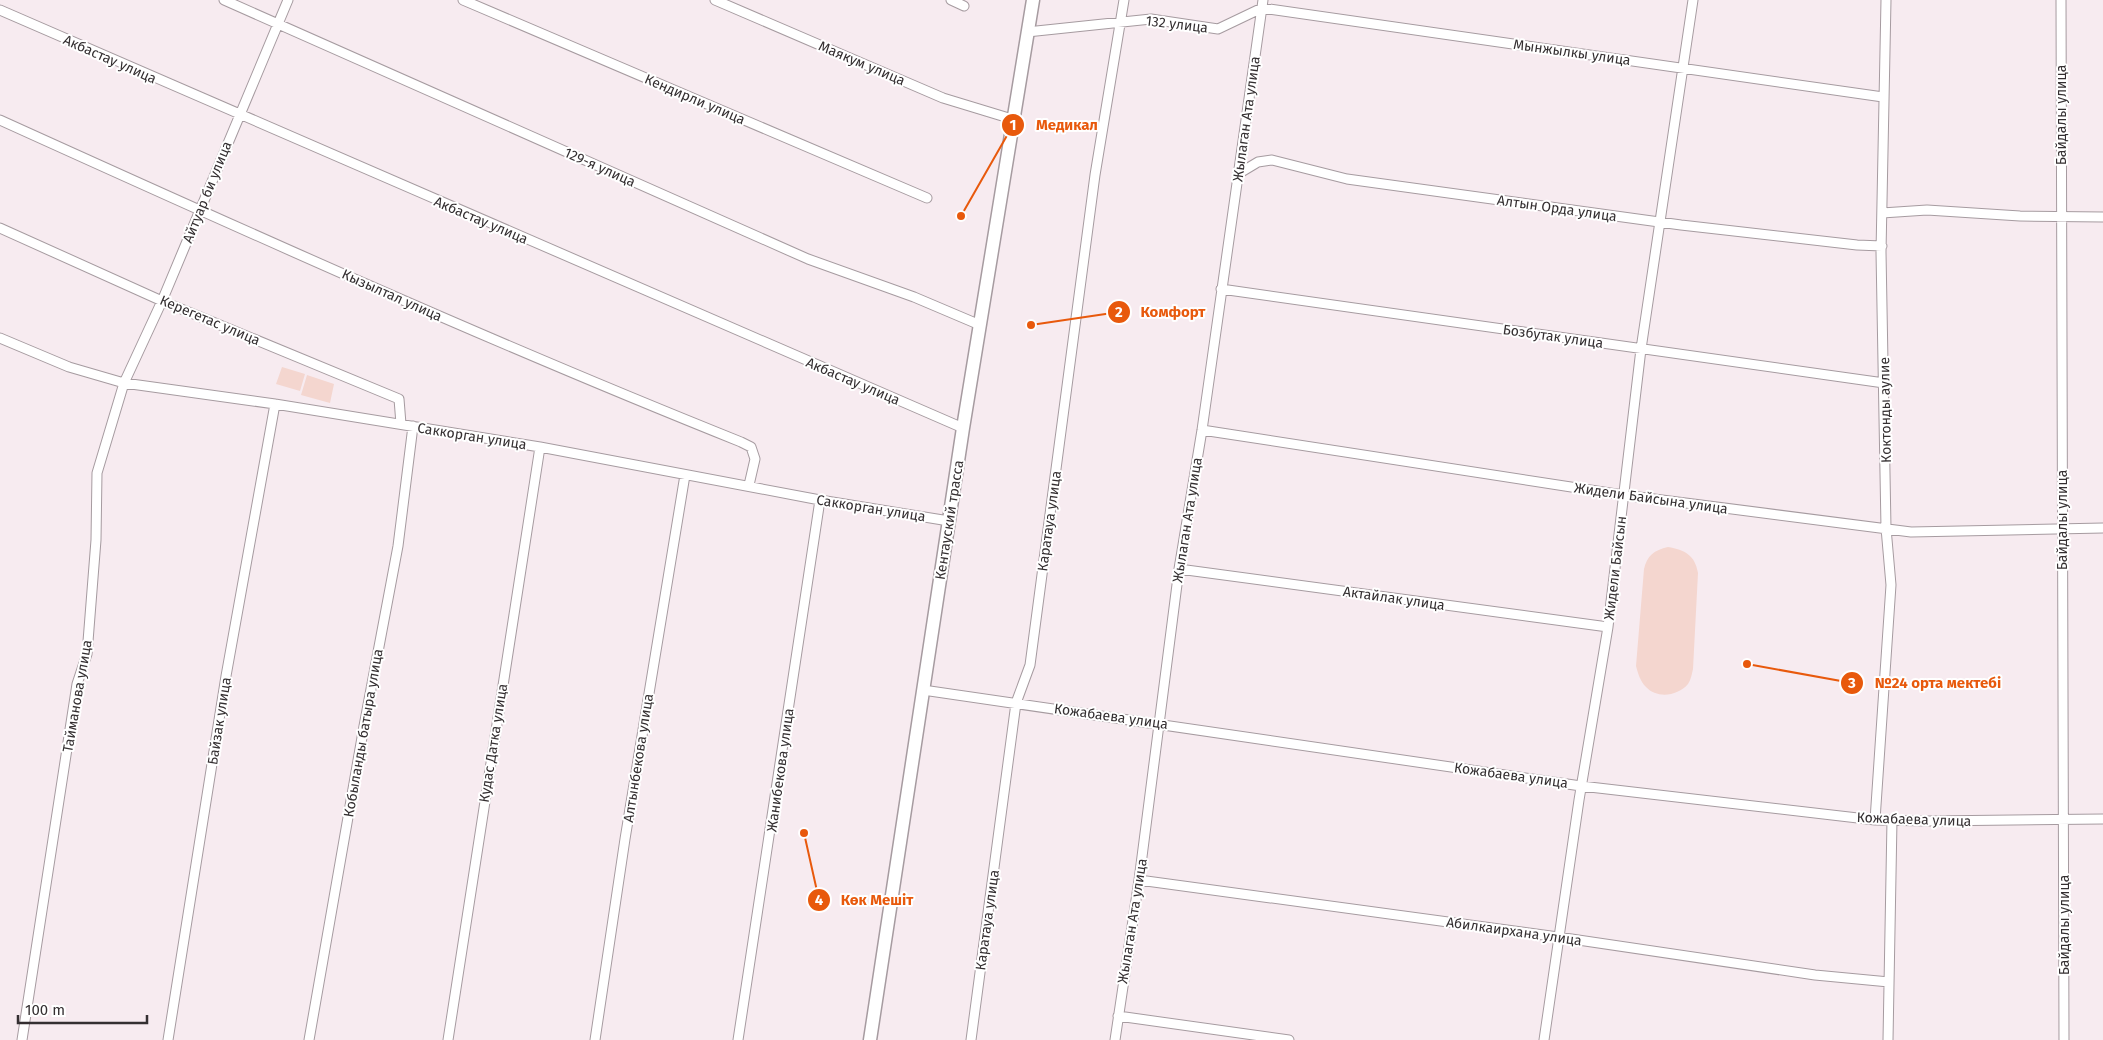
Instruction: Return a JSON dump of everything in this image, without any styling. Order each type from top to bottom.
[{"type":"main road","name":"Кентауский трасса","points":[[870,1040],[963,428],[1012,118],[1033,0]]},
{"type":"street","name":"129-я улица","points":[[224,0],[808,259],[914,297],[980,325]]},
{"type":"street","name":"Айтуар би улица","points":[[124,383],[162,301],[238,115],[288,0]]},
{"type":"street","name":"Кендирли улица","points":[[463,0],[927,198]]},
{"type":"street","name":"Маякум улица","points":[[715,0],[943,98],[1012,118]]},
{"type":"street","points":[[951,0],[964,6]]},
{"type":"street","name":"Каратауа улица","points":[[971,1040],[1016,703],[1030,665],[1095,175],[1124,0]]},
{"type":"street","name":"Жидели Байсын","points":[[1544,1040],[1581,786],[1608,627],[1641,349],[1693,0]]},
{"type":"street","name":"Коктонды аулие","points":[[1875,820],[1891,585],[1886,528],[1882,246],[1886,0]]},
{"type":"street","name":"Байдалы улица","points":[[2061,0],[2061,529],[2064,1040]]},
{"type":"street","name":"132 улица","points":[[1028,32],[1150,19],[1218,29],[1262,4]]},
{"type":"street","name":"Мынжылкы улица","points":[[1262,4],[1883,97]]},
{"type":"street","name":"Жылаган Ата улица","points":[[1115,1040],[1139,880],[1179,569],[1202,430],[1262,4]]},
{"type":"street","name":"Акбастау улица","points":[[0,10],[238,115],[963,428]]},
{"type":"street","name":"Кызылтал улица","points":[[0,120],[199,210],[594,382],[741,442],[751,447],[755,459],[749,485]]},
{"type":"street","name":"Алтын Орда улица","points":[[1238,174],[1258,162],[1272,160],[1347,179],[1661,222],[1857,245],[1882,246]]},
{"type":"street","points":[[1882,213],[1927,210],[2103,217]]},
{"type":"street","name":"Керегетас улица","points":[[0,228],[162,301],[399,399],[401,424]]},
{"type":"street","name":"Бозбутак улица","points":[[1221,290],[1884,383]]},
{"type":"street","name":"Саккорган улица","points":[[0,338],[69,367],[124,383],[274,404],[540,447],[685,476],[749,485],[820,500],[949,521]]},
{"type":"street","name":"Тайманова улица","points":[[22,1040],[77,684],[87,654],[96,540],[97,473],[124,383]]},
{"type":"street","name":"Байзак улица","points":[[168,1040],[226,676],[274,404]]},
{"type":"street","name":"Кобыланды батыра улица","points":[[309,1040],[362,736],[398,546],[413,426]]},
{"type":"street","name":"Жидели Байсына улица","points":[[1202,430],[1624,495],[1912,532],[2103,528]]},
{"type":"street","name":"Кудас Датка улица","points":[[448,1040],[540,447]]},
{"type":"street","name":"Алтынбекова улица","points":[[595,1040],[625,839],[685,476]]},
{"type":"street","name":"Жанибекова улица","points":[[738,1040],[820,500]]},
{"type":"street","name":"Актайлак улица","points":[[1179,569],[1608,627]]},
{"type":"street","name":"Кожабаева улица","points":[[923,690],[1581,786],[1875,820],[2064,821],[2103,819]]},
{"type":"street","points":[[1888,1040],[1892,820]]},
{"type":"street","name":"Абилкаирхана улица","points":[[1139,880],[1558,937],[1815,975],[1889,982]]},
{"type":"street","points":[[1118,1016],[1289,1040]]},
{"type":"shaded area","points":[[282,367],[305,374],[300,391],[276,384]]},
{"type":"shaded area","points":[[307,375],[334,384],[330,403],[301,395]]},
{"type":"shaded area","points":[[1668,547],[1688,554],[1697,567],[1698,573],[1691,679],[1679,691],[1661,694],[1651,691],[1646,687],[1641,680],[1636,666],[1644,569],[1647,560],[1652,554]]},
{"type":"place","name":"Медикал","points":[[961,216]]},
{"type":"place","name":"Комфорт","points":[[1031,325]]},
{"type":"place","name":"№24 орта мектебі","points":[[1747,664]]},
{"type":"place","name":"Көк Мешіт","points":[[804,833]]}]
